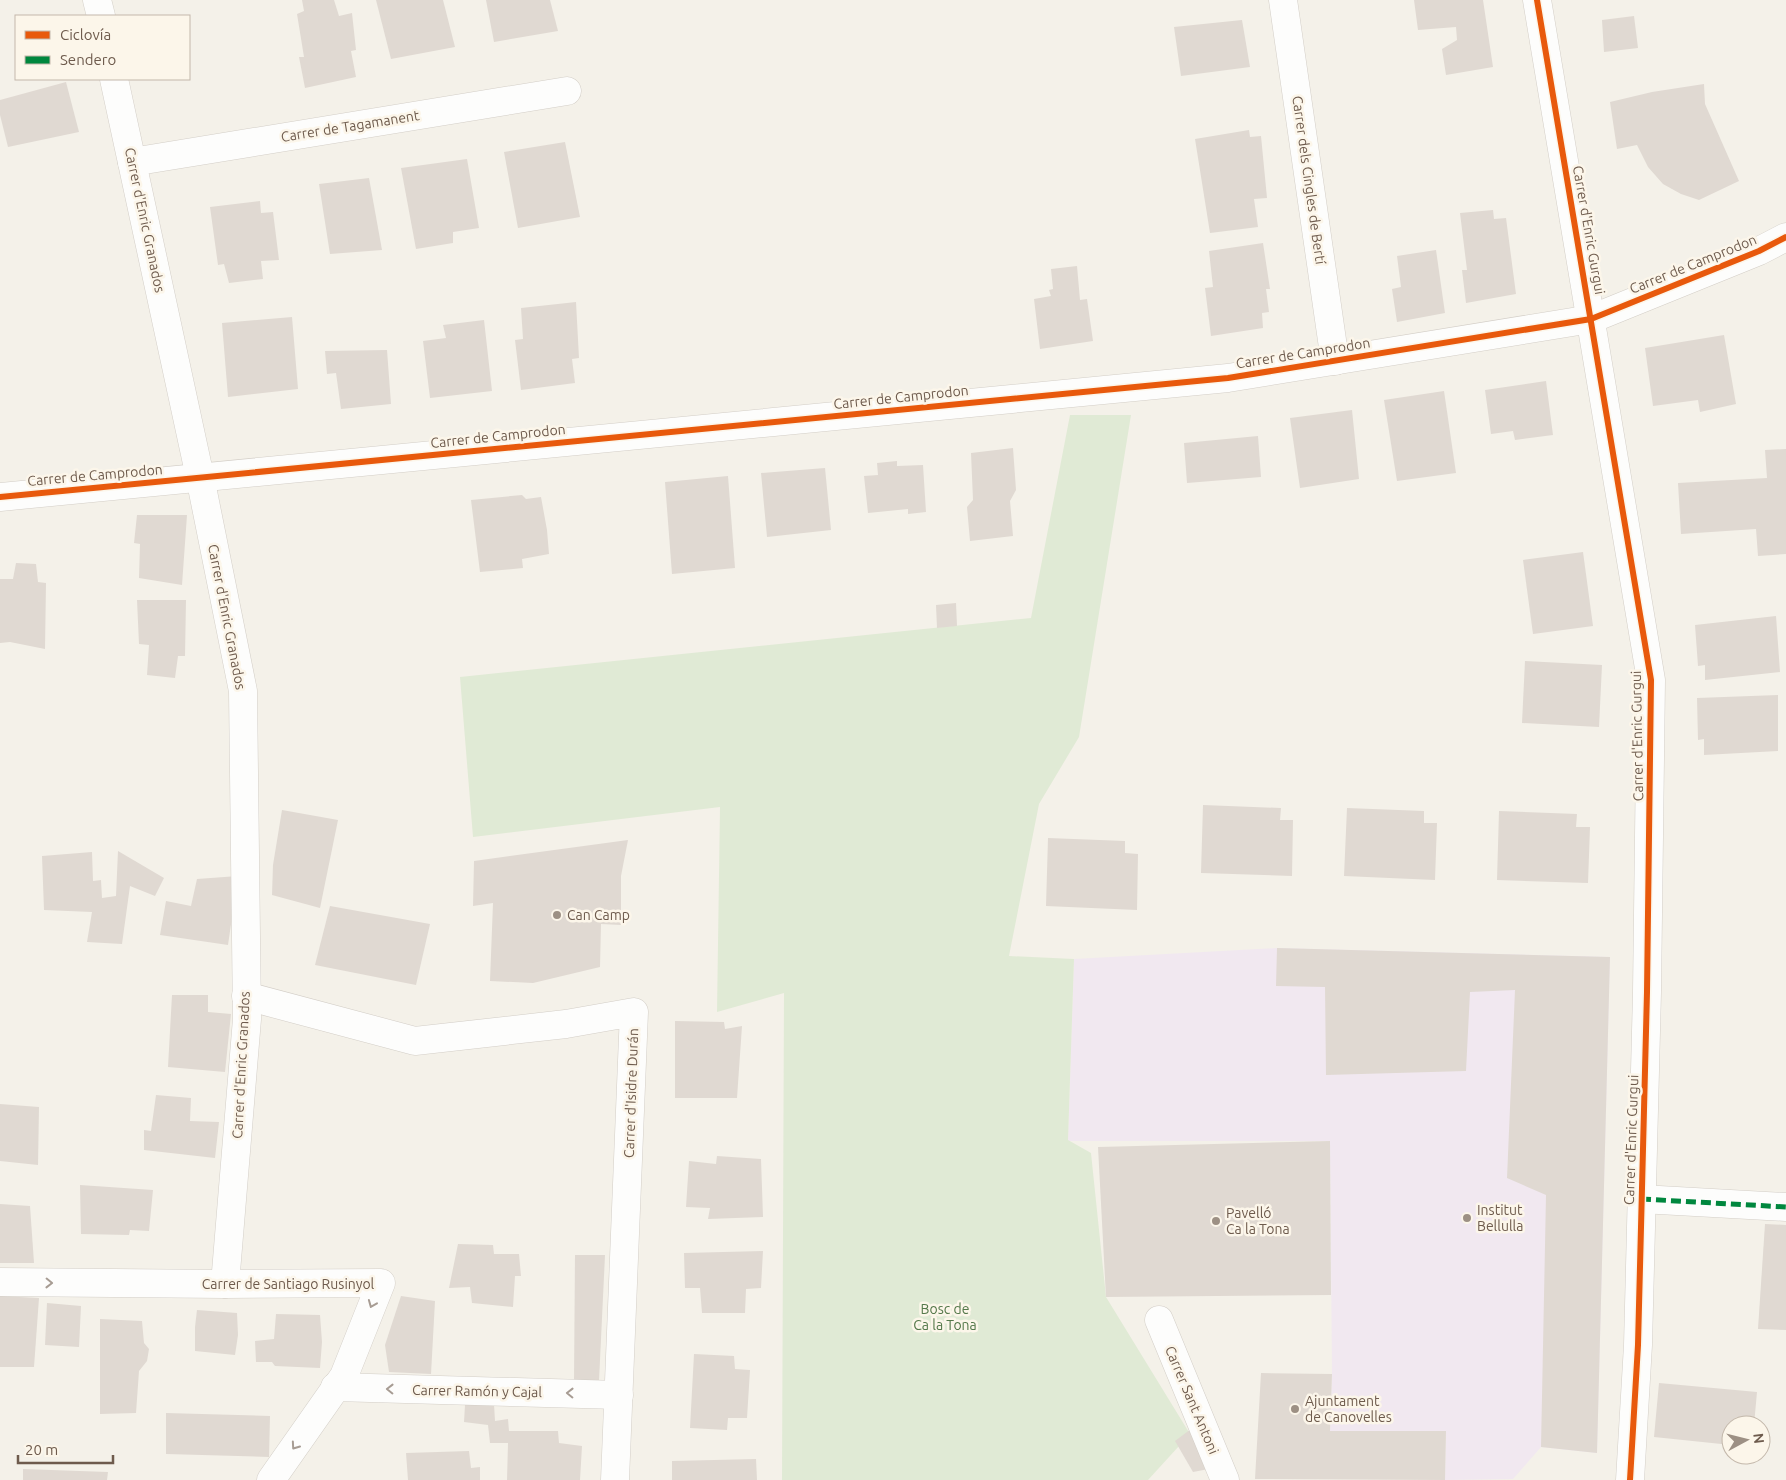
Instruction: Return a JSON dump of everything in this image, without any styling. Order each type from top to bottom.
[{"type":"street","points":[[97,0],[101,15]]},
{"type":"street","name":"Carrer dels Cingles de Bertí","points":[[1283,0],[1335,361]]},
{"type":"street","name":"Carrer d'Enric Gurgui","points":[[1537,0],[1651,680],[1647,992],[1638,1345],[1630,1480]]},
{"type":"street","name":"Carrer d'Enric Granados","points":[[114,80],[200,477],[243,691],[247,1019],[225,1284]]},
{"type":"street","name":"Carrer de Tagamanent","points":[[132,162],[567,91]]},
{"type":"street","name":"Carrer de Camprodon","points":[[0,496],[1228,378],[1591,319],[1759,251],[1786,237]]},
{"type":"street","name":"Carrer d'Isidre Durán","points":[[246,996],[415,1041],[566,1024],[634,1012],[615,1480]]},
{"type":"street","points":[[1641,1199],[1786,1207]]},
{"type":"street","name":"Carrer de Santiago Rusinyol","points":[[0,1282],[381,1283],[344,1376],[271,1480]]},
{"type":"street","name":"Carrer Sant Antoni","points":[[1159,1320],[1225,1480]]},
{"type":"street","name":"Carrer Ramón y Cajal","points":[[336,1387],[619,1394]]},
{"type":"shaded area","name":"Institut Bellulla","points":[[1277,948],[1610,957],[1597,1453],[1541,1447],[1513,1479],[1445,1480],[1446,1431],[1330,1431],[1332,1374],[1330,1141],[1068,1141],[1074,959]]},
{"type":"green space","name":"Bosc de Ca la Tona","points":[[1070,415],[1131,415],[1079,737],[1039,804],[1009,956],[1074,959],[1068,1140],[1091,1153],[1106,1297],[1190,1434],[1148,1480],[782,1480],[784,993],[717,1012],[720,807],[473,837],[460,677],[1031,618]]},
{"type":"building","points":[[302,0],[334,0],[339,16],[352,13],[356,50],[351,51],[356,77],[305,88],[299,57],[304,57],[297,14],[304,11]]},
{"type":"building","points":[[376,0],[443,0],[455,47],[391,59]]},
{"type":"building","points":[[486,0],[550,0],[558,31],[494,42]]},
{"type":"building","points":[[1414,0],[1483,0],[1493,67],[1446,75],[1442,49],[1457,40],[1456,27],[1418,30]]},
{"type":"building","points":[[1634,16],[1638,48],[1604,52],[1602,20]]},
{"type":"building","points":[[1242,20],[1250,67],[1181,76],[1174,27]]},
{"type":"building","points":[[66,82],[79,132],[8,147],[0,115],[0,100]]},
{"type":"building","points":[[1704,84],[1705,104],[1739,181],[1699,200],[1681,194],[1663,184],[1648,167],[1637,145],[1617,149],[1610,102],[1652,92]]},
{"type":"building","points":[[1249,130],[1250,137],[1261,136],[1267,198],[1254,199],[1258,227],[1210,233],[1195,139]]},
{"type":"building","points":[[565,142],[580,217],[518,228],[504,152]]},
{"type":"building","points":[[467,159],[479,228],[453,232],[453,243],[416,249],[401,168]]},
{"type":"building","points":[[369,178],[382,250],[330,254],[319,184]]},
{"type":"building","points":[[260,201],[261,213],[273,212],[279,260],[261,261],[263,279],[229,283],[224,264],[218,265],[210,207]]},
{"type":"building","points":[[1493,210],[1494,219],[1506,218],[1516,294],[1466,303],[1462,270],[1467,270],[1460,213]]},
{"type":"building","points":[[1263,243],[1270,289],[1266,289],[1269,312],[1262,313],[1263,328],[1211,336],[1205,288],[1213,287],[1209,251]]},
{"type":"building","points":[[1436,250],[1445,313],[1397,322],[1392,289],[1401,287],[1397,256]]},
{"type":"building","points":[[1077,266],[1080,300],[1087,299],[1093,341],[1040,349],[1034,299],[1051,296],[1049,290],[1053,289],[1051,269]]},
{"type":"building","points":[[576,302],[579,358],[572,359],[575,383],[521,390],[515,340],[523,339],[521,308]]},
{"type":"building","points":[[292,317],[298,389],[228,397],[222,323]]},
{"type":"building","points":[[484,320],[492,391],[430,398],[423,341],[446,338],[443,325]]},
{"type":"building","points":[[1724,335],[1736,404],[1700,412],[1698,400],[1653,406],[1645,348]]},
{"type":"building","points":[[387,350],[391,404],[341,409],[336,373],[327,374],[325,351]]},
{"type":"building","points":[[1546,381],[1553,435],[1515,440],[1513,431],[1491,434],[1485,390]]},
{"type":"building","points":[[1444,391],[1456,473],[1397,481],[1384,400]]},
{"type":"building","points":[[1352,410],[1359,479],[1300,488],[1290,418]]},
{"type":"building","points":[[1258,436],[1261,477],[1187,483],[1184,443]]},
{"type":"building","points":[[1013,448],[1016,490],[1010,501],[1013,536],[970,541],[967,507],[973,500],[971,453]]},
{"type":"building","points":[[1786,449],[1786,554],[1758,556],[1756,529],[1681,534],[1678,483],[1767,478],[1765,450]]},
{"type":"building","points":[[897,461],[897,466],[923,465],[926,512],[908,514],[908,509],[868,513],[864,476],[878,475],[877,463]]},
{"type":"building","points":[[825,468],[831,530],[767,537],[761,473]]},
{"type":"building","points":[[728,476],[735,568],[672,574],[665,482]]},
{"type":"building","points":[[522,495],[526,499],[541,497],[549,554],[522,559],[523,568],[480,572],[471,500]]},
{"type":"building","points":[[137,515],[187,515],[182,585],[139,578],[140,544],[134,543]]},
{"type":"building","points":[[1583,552],[1593,626],[1533,634],[1523,560]]},
{"type":"building","points":[[16,563],[36,564],[38,582],[46,583],[45,649],[10,642],[0,643],[0,579],[13,579]]},
{"type":"building","points":[[137,600],[186,600],[185,656],[178,656],[175,678],[147,675],[149,645],[139,644]]},
{"type":"building","points":[[956,603],[957,626],[937,628],[936,605]]},
{"type":"building","points":[[1776,616],[1780,672],[1705,680],[1705,665],[1698,666],[1695,625]]},
{"type":"building","points":[[1525,661],[1602,665],[1599,727],[1522,723]]},
{"type":"building","points":[[1778,695],[1778,751],[1704,755],[1704,739],[1698,740],[1697,698]]},
{"type":"building","points":[[1203,805],[1281,808],[1280,820],[1293,820],[1292,876],[1201,873]]},
{"type":"building","points":[[1347,808],[1424,811],[1424,823],[1437,823],[1435,880],[1344,876]]},
{"type":"building","points":[[282,810],[338,820],[320,908],[272,895],[273,865]]},
{"type":"building","points":[[1499,811],[1577,814],[1576,827],[1590,827],[1588,883],[1497,880]]},
{"type":"building","points":[[1048,838],[1125,841],[1125,853],[1138,854],[1137,910],[1046,906]]},
{"type":"building","name":"Can Camp","points":[[628,840],[621,876],[621,925],[601,924],[600,967],[533,983],[490,981],[493,903],[473,906],[474,861]]},
{"type":"building","points":[[118,851],[164,878],[155,896],[130,886],[122,944],[87,942],[92,912],[44,910],[42,856],[92,852],[93,881],[101,880],[102,898],[116,896]]},
{"type":"building","points":[[238,876],[228,945],[160,935],[166,901],[191,906],[197,879]]},
{"type":"building","points":[[330,906],[430,924],[416,985],[315,965]]},
{"type":"building","points":[[1277,948],[1610,957],[1597,1453],[1541,1447],[1546,1195],[1507,1178],[1515,990],[1470,992],[1466,1071],[1326,1075],[1325,987],[1276,986]]},
{"type":"building","points":[[172,995],[208,995],[208,1012],[231,1014],[225,1072],[168,1067]]},
{"type":"building","points":[[675,1021],[724,1022],[725,1029],[742,1026],[737,1098],[675,1098]]},
{"type":"building","points":[[156,1095],[191,1098],[190,1121],[219,1122],[215,1158],[144,1150],[144,1130],[151,1131]]},
{"type":"building","points":[[0,1104],[39,1107],[38,1165],[0,1161]]},
{"type":"building","name":"Pavelló Ca la Tona","points":[[1330,1141],[1331,1295],[1106,1297],[1098,1147]]},
{"type":"building","points":[[717,1156],[761,1159],[763,1217],[708,1219],[710,1208],[686,1207],[689,1161],[716,1164]]},
{"type":"building","points":[[80,1185],[153,1190],[149,1231],[130,1230],[129,1235],[81,1234]]},
{"type":"building","points":[[0,1204],[30,1206],[34,1263],[0,1263]]},
{"type":"building","points":[[1765,1224],[1786,1225],[1786,1330],[1758,1329]]},
{"type":"building","points":[[458,1244],[493,1245],[494,1254],[519,1254],[521,1276],[515,1276],[513,1307],[472,1303],[470,1287],[449,1288]]},
{"type":"building","points":[[763,1251],[761,1288],[746,1289],[745,1313],[702,1313],[700,1288],[685,1288],[684,1253]]},
{"type":"building","points":[[575,1255],[605,1255],[599,1381],[574,1382]]},
{"type":"building","points":[[0,1296],[39,1298],[34,1367],[0,1367]]},
{"type":"building","points":[[401,1296],[435,1301],[431,1374],[389,1372],[385,1345]]},
{"type":"building","points":[[47,1303],[81,1306],[79,1347],[45,1345]]},
{"type":"building","points":[[197,1310],[237,1313],[238,1335],[235,1355],[195,1351]]},
{"type":"building","points":[[276,1314],[320,1315],[322,1342],[320,1368],[275,1366],[272,1362],[256,1362],[255,1341],[274,1339]]},
{"type":"building","points":[[100,1319],[142,1321],[144,1343],[149,1349],[147,1361],[139,1371],[136,1413],[100,1414]]},
{"type":"building","points":[[694,1354],[734,1356],[735,1369],[750,1370],[747,1418],[728,1418],[727,1430],[690,1428]]},
{"type":"building","name":"Ajuntament de Canovelles","points":[[1261,1373],[1332,1374],[1330,1431],[1446,1431],[1445,1480],[1255,1479]]},
{"type":"building","points":[[1659,1383],[1757,1392],[1755,1415],[1721,1415],[1721,1444],[1654,1437]]},
{"type":"building","points":[[494,1404],[495,1421],[508,1419],[509,1431],[558,1431],[559,1443],[582,1446],[580,1480],[507,1480],[508,1443],[490,1443],[488,1425],[464,1422],[465,1405]]},
{"type":"building","points":[[166,1413],[270,1416],[269,1457],[166,1454]]},
{"type":"building","points":[[1191,1429],[1214,1468],[1193,1472],[1175,1441]]},
{"type":"building","points":[[469,1451],[471,1468],[480,1467],[480,1480],[408,1480],[406,1453]]},
{"type":"building","points":[[756,1459],[757,1480],[672,1480],[672,1461]]},
{"type":"building","points":[[23,1469],[108,1472],[107,1480],[23,1480]]},
{"type":"marked path","points":[[1641,1199],[1786,1207]]},
{"type":"cycle path","points":[[1537,0],[1651,680],[1647,992],[1638,1345],[1630,1480]]},
{"type":"cycle path","points":[[0,497],[1228,378],[1591,319],[1759,251],[1786,237]]},
{"type":"place","name":"Can Camp","points":[[557,915]]},
{"type":"place","name":"Institut Bellulla","points":[[1467,1218]]},
{"type":"place","name":"Pavelló Ca la Tona","points":[[1216,1221]]},
{"type":"place","name":"Ajuntament de Canovelles","points":[[1295,1409]]}]
